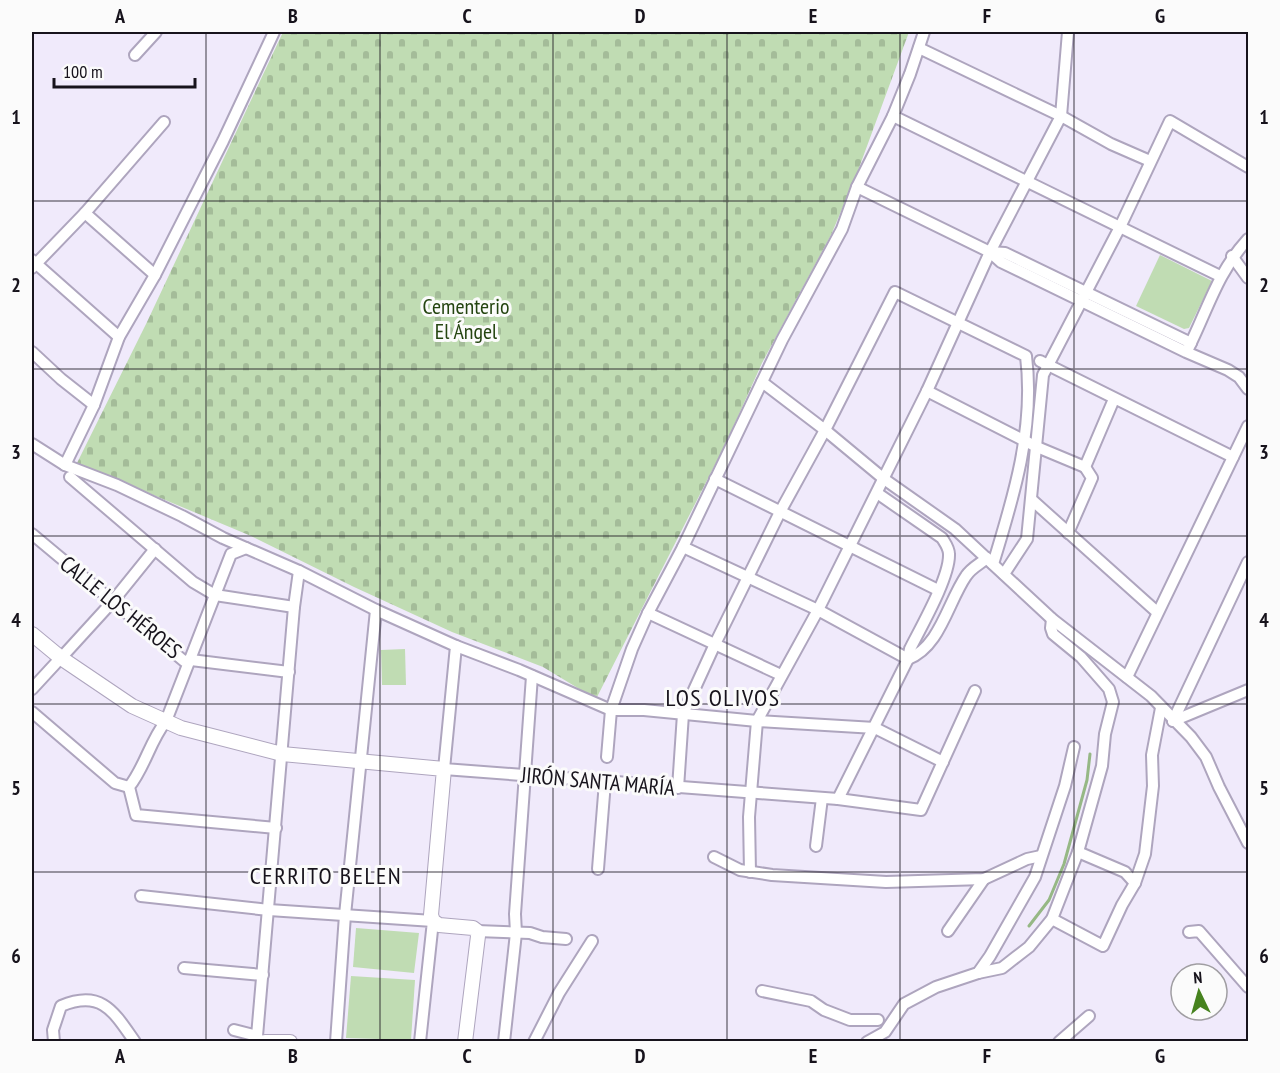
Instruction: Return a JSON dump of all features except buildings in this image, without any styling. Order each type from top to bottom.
[{"type":"street","points":[[135,55],[156,32]]},
{"type":"street","points":[[65,465],[94,405],[119,337],[155,275],[223,141],[274,32]]},
{"type":"street","points":[[607,757],[611,710],[621,678],[648,613],[683,547],[782,340],[842,229],[857,187],[893,117],[924,32]]},
{"type":"street","points":[[750,872],[749,817],[757,721],[818,610],[877,493],[927,391],[990,252],[1060,116],[1068,32]]},
{"type":"street","points":[[919,48],[1150,161]]},
{"type":"street","points":[[893,117],[1220,276]]},
{"type":"street","points":[[1003,573],[1027,538],[1045,363],[1120,227],[1170,121],[1248,167]]},
{"type":"street","points":[[119,337],[33,264],[85,213],[165,122]]},
{"type":"street","points":[[857,187],[990,252],[1001,262],[1084,296]]},
{"type":"street","points":[[85,213],[155,275]]},
{"type":"street","points":[[1189,348],[1220,276],[1232,256],[1248,239]]},
{"type":"street","points":[[990,252],[1005,253],[1084,296],[1189,348],[1228,370],[1248,386]]},
{"type":"street","points":[[1232,256],[1248,278]]},
{"type":"street","points":[[678,788],[683,714],[715,644],[747,578],[780,512],[825,430],[895,292],[1026,356],[1029,392],[1026,441],[1012,503],[990,561],[966,576],[932,639],[919,655],[908,659],[818,610],[747,578],[683,547]]},
{"type":"street","points":[[32,352],[94,405]]},
{"type":"street","points":[[1045,363],[1233,457]]},
{"type":"street","points":[[762,382],[884,479],[955,529],[1052,619],[1127,677],[1161,708],[1191,737],[1206,757],[1219,788],[1248,843]]},
{"type":"street","points":[[927,391],[1037,447],[1086,467],[1092,478],[1068,533]]},
{"type":"street","points":[[1086,467],[1114,399]]},
{"type":"street","points":[[1127,677],[1248,426]]},
{"type":"street","points":[[32,444],[65,465],[117,485],[376,610],[456,646],[611,710],[644,710],[757,721],[875,728],[943,762],[975,691]]},
{"type":"street","points":[[70,477],[193,582],[215,596],[294,607]]},
{"type":"street","points":[[715,479],[938,590]]},
{"type":"street","points":[[838,799],[908,659],[948,564],[949,548],[942,538],[877,493]]},
{"type":"street","points":[[1032,500],[1157,612]]},
{"type":"street","name":"CALLE LOS HÉROES","points":[[32,534],[184,661],[289,672]]},
{"type":"street","points":[[129,787],[136,778],[157,732],[166,721],[231,554],[246,548]]},
{"type":"street","points":[[32,689],[113,601],[155,549]]},
{"type":"street","points":[[1173,721],[1248,562]]},
{"type":"street","points":[[261,1040],[263,975],[299,571]]},
{"type":"street","points":[[336,1041],[345,915],[376,610]]},
{"type":"street","points":[[648,613],[781,675]]},
{"type":"street","points":[[867,1041],[885,1032],[904,1004],[936,987],[978,973],[1002,968],[1029,947],[1052,919],[1078,852],[1102,766],[1105,734],[1113,702],[1109,689],[1081,657],[1053,634],[1052,619]]},
{"type":"street","points":[[32,634],[59,660],[132,706],[181,728],[282,754],[444,769]]},
{"type":"street","points":[[420,1041],[433,921],[431,915],[456,646]]},
{"type":"street","points":[[504,1041],[516,933],[515,914],[532,676]]},
{"type":"street","points":[[1173,721],[1248,690]]},
{"type":"street","points":[[1052,919],[1103,946],[1135,883],[1145,855],[1153,786],[1152,755],[1161,708]]},
{"type":"street","points":[[32,712],[114,783],[129,787]]},
{"type":"street","points":[[978,973],[1035,878],[1074,747]]},
{"type":"street","name":"JIRÓN SANTA MARÍA","points":[[444,769],[838,799],[921,810],[943,762]]},
{"type":"street","points":[[598,869],[605,782]]},
{"type":"street","points":[[129,787],[136,815],[276,828]]},
{"type":"street","points":[[816,846],[822,798]]},
{"type":"street","points":[[1078,852],[1125,872],[1135,883]]},
{"type":"street","points":[[714,857],[740,870],[750,872],[886,882],[984,879],[1041,856]]},
{"type":"street","points":[[948,931],[984,879]]},
{"type":"street","points":[[141,896],[269,910],[433,921],[439,925],[473,928],[477,931],[530,933],[542,937],[566,939]]},
{"type":"street","points":[[465,1041],[477,931]]},
{"type":"street","points":[[1190,932],[1199,931],[1248,987]]},
{"type":"street","points":[[534,1041],[559,993],[592,941]]},
{"type":"street","points":[[184,968],[263,975]]},
{"type":"street","points":[[762,991],[811,1001],[824,1011],[850,1020],[870,1022],[878,1020]]},
{"type":"street","points":[[54,1041],[53,1030],[61,1006],[73,1001],[88,999],[110,1008],[135,1041]]},
{"type":"street","points":[[1059,1041],[1089,1016]]},
{"type":"street","points":[[234,1030],[261,1040],[290,1041]]},
{"type":"green space","name":"Cementerio El Ángel","points":[[283,32],[909,32],[856,176],[831,235],[762,363],[726,443],[596,699],[543,667],[452,632],[251,536],[77,463],[147,322]]},
{"type":"green space","points":[[1160,255],[1212,281],[1189,328],[1184,329],[1136,306]]},
{"type":"green space","points":[[405,649],[406,685],[382,685],[381,650]]},
{"type":"green space","points":[[356,928],[419,933],[414,973],[353,967]]},
{"type":"green space","points":[[351,976],[415,980],[411,1040],[346,1038]]},
{"type":"waterway","points":[[1029,926],[1049,900],[1064,864],[1087,780],[1090,754]]},
{"type":"district","name":"LOS OLIVOS","points":[[723,698]]},
{"type":"district","name":"CERRITO BELEN","points":[[326,876]]}]
